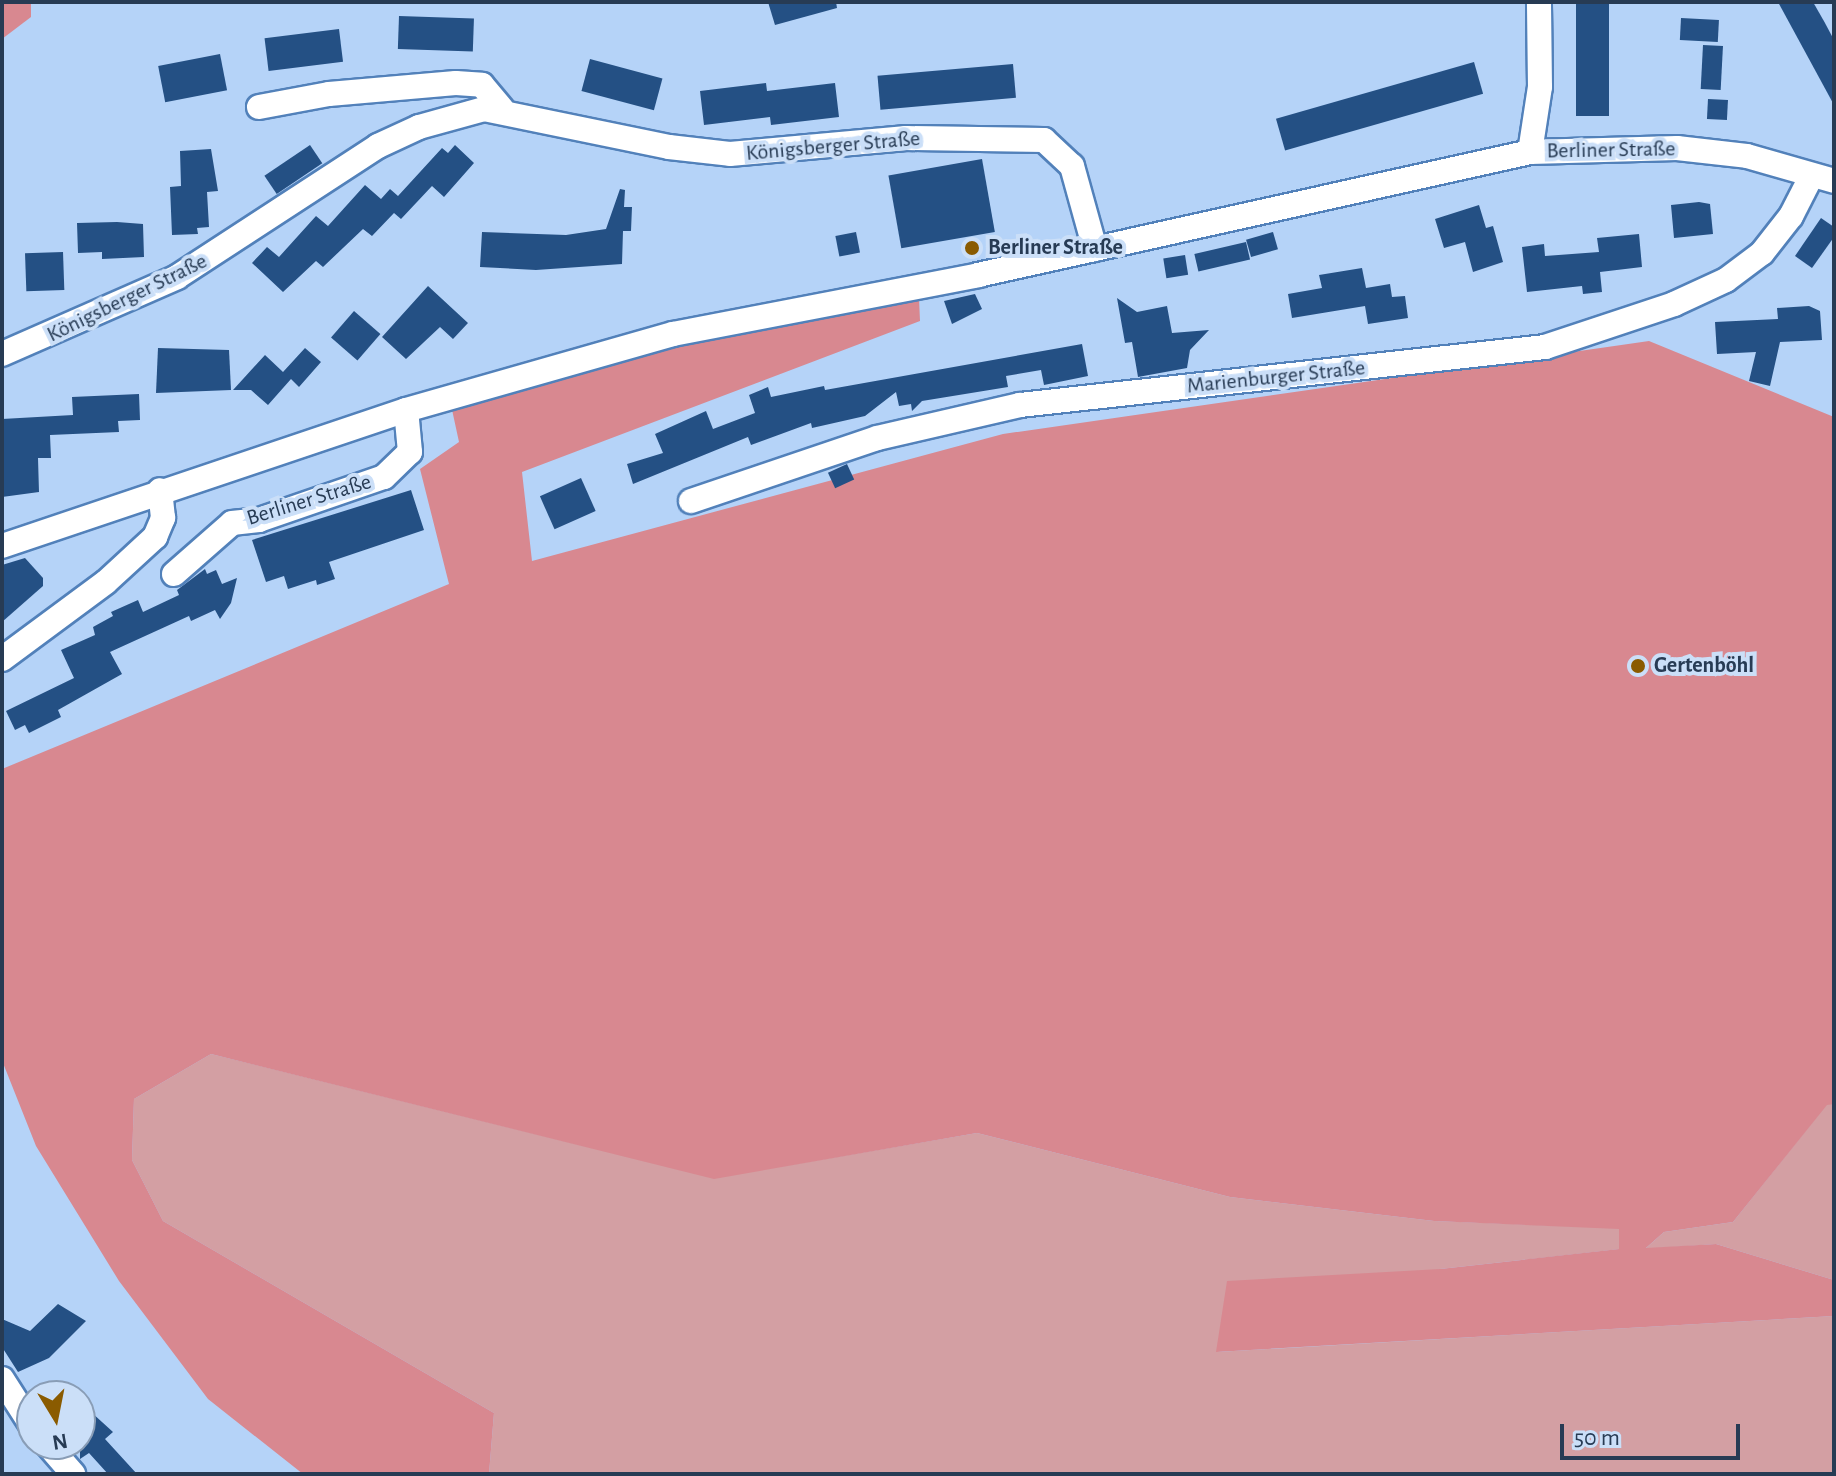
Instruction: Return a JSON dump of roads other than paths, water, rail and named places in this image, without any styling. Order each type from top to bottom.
[{"type":"street","points":[[1530,152],[1540,87],[1539,2]]},
{"type":"street","name":"Königsberger Straße","points":[[259,107],[329,94],[456,83],[482,85],[502,109]]},
{"type":"street","name":"Königsberger Straße","points":[[2,354],[177,277],[378,146],[461,114],[502,109],[669,147],[730,154],[906,138],[1044,140],[1072,166],[1095,249]]},
{"type":"street","name":"Berliner Straße","points":[[2,546],[160,490],[406,410],[673,334],[1095,249],[1530,152],[1677,148],[1747,156],[1822,179]]},
{"type":"street","name":"Marienburger Straße","points":[[691,501],[877,438],[1020,405],[1545,347],[1674,304],[1726,280],[1762,253],[1822,179]]},
{"type":"street","name":"Berliner Straße","points":[[174,574],[232,523],[259,520],[384,477],[410,452],[406,410]]},
{"type":"street","points":[[2,659],[106,582],[155,537],[163,518],[160,490]]},
{"type":"street","points":[[2,1379],[16,1401]]},
{"type":"place","name":"Berliner Straße","points":[[972,248]]},
{"type":"place","name":"Gertenböhl","points":[[1638,666]]}]
